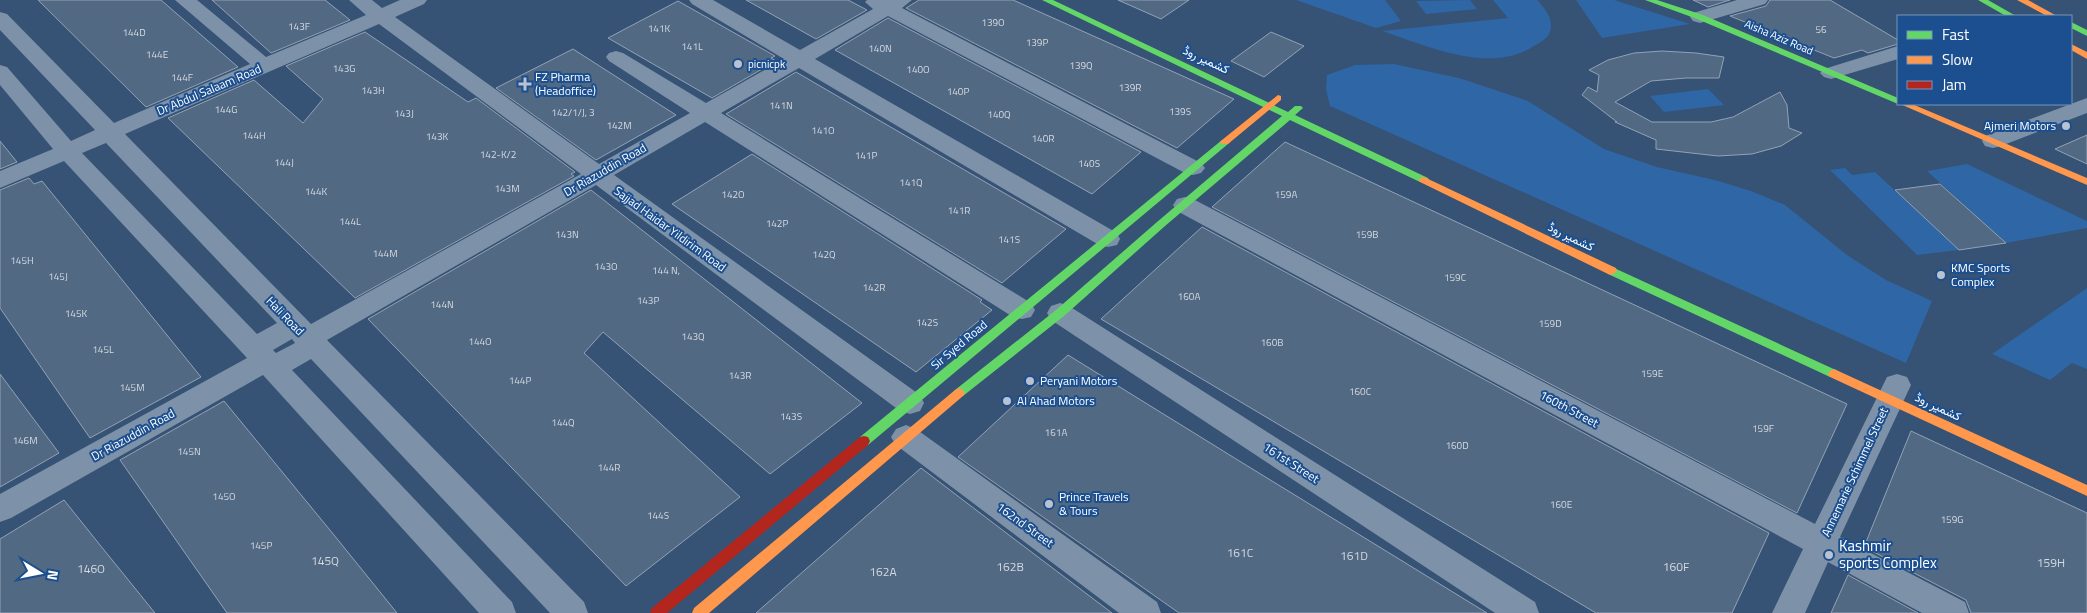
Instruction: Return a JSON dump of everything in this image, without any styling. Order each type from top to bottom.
[{"type":"main road","name":"کشمیر روڈ","points":[[1046,0],[1274,101],[1298,108],[1370,141]]},
{"type":"main road","name":"کشمیر روڈ","points":[[1069,0],[1274,101],[1289,115],[1598,265],[1896,390],[2087,492]]},
{"type":"main road","name":"Aisha Aziz Road","points":[[1649,0],[1700,17],[1897,101]]},
{"type":"main road","points":[[1982,0],[2010,15]]},
{"type":"main road","points":[[2021,0],[2051,15]]},
{"type":"main road","points":[[2072,26],[2087,33]]},
{"type":"main road","points":[[2072,48],[2087,56]]},
{"type":"main road","name":"Sir Syed Road","points":[[657,613],[1274,101]]},
{"type":"main road","points":[[1907,105],[2087,182]]},
{"type":"main road","points":[[699,613],[970,383],[1060,313],[1298,108]]},
{"type":"main road","points":[[1141,212],[1162,224]]},
{"type":"main road","points":[[950,370],[970,383]]},
{"type":"street","points":[[185,0],[264,66]]},
{"type":"street","name":"Sajjad Haidar Yildirim Road","points":[[359,0],[910,403]]},
{"type":"street","name":"Dr Abdul Salaam Road","points":[[0,180],[417,0]]},
{"type":"street","points":[[699,0],[1108,239]]},
{"type":"street","points":[[1700,17],[1758,0]]},
{"type":"street","points":[[887,3],[1193,168]]},
{"type":"street","name":"Dr Riazuddin Road","points":[[0,509],[305,336],[597,175],[798,59],[887,3]]},
{"type":"street","name":"Hali Road","points":[[0,18],[572,613]]},
{"type":"street","points":[[1831,73],[1897,52]]},
{"type":"street","points":[[616,57],[1022,310]]},
{"type":"street","points":[[0,71],[67,151],[264,359],[500,613]]},
{"type":"street","points":[[1993,141],[2087,105]]},
{"type":"street","name":"160th Street","points":[[1185,205],[1953,613]]},
{"type":"street","name":"161st Street","points":[[1060,313],[1522,613]]},
{"type":"street","name":"Annemarie Schimmel Street","points":[[1788,613],[1896,390]]},
{"type":"street","name":"162nd Street","points":[[906,437],[1145,613]]},
{"type":"shaded area","points":[[1296,0],[1385,0],[1401,21],[1376,28]]},
{"type":"shaded area","points":[[1470,0],[1477,9],[1426,14],[1416,1]]},
{"type":"shaded area","points":[[1493,0],[1537,0],[1550,17],[1551,27],[1547,37],[1534,46],[1516,54],[1498,58],[1478,58],[1438,50],[1382,31],[1508,18]]},
{"type":"shaded area","points":[[1576,0],[1614,0],[1690,24],[1602,38]]},
{"type":"shaded area","points":[[1394,64],[1459,78],[1528,101],[1604,149],[1657,167],[1715,180],[1751,191],[1785,205],[1847,255],[1886,280],[1932,301],[1906,363],[1330,106],[1326,89],[1327,75],[1355,65]]},
{"type":"shaded area","points":[[1708,89],[1724,105],[1664,112],[1650,96]]},
{"type":"shaded area","points":[[1967,164],[2087,221],[2087,228],[2006,243],[1927,171]]},
{"type":"shaded area","points":[[1845,168],[1852,175],[1875,172],[1959,250],[1917,255],[1830,170]]},
{"type":"shaded area","points":[[2087,288],[2087,369],[2072,363],[2050,380],[1992,354]]},
{"type":"building","points":[[38,0],[161,0],[238,67],[146,107]]},
{"type":"building","points":[[212,0],[325,0],[350,20],[271,53]]},
{"type":"building","points":[[746,0],[848,0],[867,10],[816,39]]},
{"type":"building","points":[[919,0],[1013,0],[1234,99],[1177,148],[906,8]]},
{"type":"building","points":[[1118,0],[1189,0],[1161,19]]},
{"type":"building","points":[[1693,0],[1730,0],[1708,7]]},
{"type":"building","points":[[1770,0],[1830,0],[1897,39],[1897,44],[1868,53],[1862,50],[1834,58],[1730,16],[1766,6]]},
{"type":"building","points":[[678,1],[775,56],[771,58],[776,61],[712,98],[608,38]]},
{"type":"building","points":[[888,18],[1141,152],[1092,194],[835,50]]},
{"type":"building","points":[[365,32],[468,102],[476,98],[575,172],[571,174],[574,176],[355,298],[168,118],[254,80],[303,123],[323,99],[286,66]]},
{"type":"building","points":[[1271,32],[1304,46],[1264,77],[1231,61]]},
{"type":"building","points":[[573,49],[676,115],[596,160],[496,88]]},
{"type":"building","points":[[1662,51],[1724,57],[1719,78],[1651,81],[1615,102],[1652,122],[1711,122],[1733,117],[1780,92],[1787,105],[1789,128],[1802,133],[1781,146],[1752,154],[1718,156],[1656,149],[1656,140],[1615,122],[1617,122],[1582,95],[1588,87],[1597,92],[1599,75],[1589,70],[1608,60],[1634,53]]},
{"type":"building","points":[[796,72],[1066,229],[1002,283],[726,114]]},
{"type":"building","points":[[2087,135],[2087,164],[2055,149]]},
{"type":"building","points":[[0,141],[17,162],[0,169]]},
{"type":"building","points":[[1285,142],[1847,404],[1797,513],[1212,207]]},
{"type":"building","points":[[752,154],[982,300],[980,302],[992,310],[916,372],[672,204]]},
{"type":"building","points":[[29,178],[34,184],[42,181],[201,377],[90,438],[0,308],[0,190]]},
{"type":"building","points":[[1940,184],[2006,243],[1959,250],[1895,190]]},
{"type":"building","points":[[591,190],[862,403],[770,474],[603,332],[584,353],[740,497],[626,586],[368,319]]},
{"type":"building","points":[[1202,227],[1769,533],[1732,613],[1596,613],[1101,319]]},
{"type":"building","points":[[1068,355],[1487,613],[1179,613],[958,457]]},
{"type":"building","points":[[0,374],[59,453],[0,487]]},
{"type":"building","points":[[224,401],[397,613],[227,613],[120,460]]},
{"type":"building","points":[[1911,431],[2087,513],[2087,613],[1971,613],[1966,600],[1864,547]]},
{"type":"building","points":[[921,468],[1005,532],[1112,613],[756,613]]},
{"type":"building","points":[[64,500],[155,613],[0,613],[0,539]]},
{"type":"building","points":[[1848,575],[1918,613],[1831,613]]},
{"type":"traffic: fast","points":[[1046,0],[1424,180]]},
{"type":"traffic: fast","points":[[1649,0],[1700,17],[1897,101]]},
{"type":"traffic: fast","points":[[1982,0],[2010,15]]},
{"type":"traffic: fast","points":[[2072,26],[2087,33]]},
{"type":"traffic: fast","points":[[959,393],[1060,313],[1161,224],[1298,108]]},
{"type":"traffic: fast","points":[[864,441],[1225,142]]},
{"type":"traffic: fast","points":[[1612,271],[1834,374]]},
{"type":"traffic: slow","points":[[2021,0],[2051,15]]},
{"type":"traffic: slow","points":[[2072,48],[2087,56]]},
{"type":"traffic: slow","points":[[1225,142],[1278,98]]},
{"type":"traffic: slow","points":[[1907,105],[2087,182]]},
{"type":"traffic: slow","points":[[1424,180],[1612,271]]},
{"type":"traffic: slow","points":[[1834,374],[2087,491]]},
{"type":"traffic: slow","points":[[699,613],[959,393]]},
{"type":"traffic: jam","points":[[657,613],[864,441]]},
{"type":"place","name":"picnicpk","points":[[738,64]]},
{"type":"place","name":"FZ Pharma (Headoffice)","points":[[525,84]]},
{"type":"place","name":"Ajmeri Motors","points":[[2066,126]]},
{"type":"place","name":"KMC Sports Complex","points":[[1941,275]]},
{"type":"place","name":"Peryani Motors","points":[[1030,381]]},
{"type":"place","name":"Al Ahad Motors","points":[[1007,401]]},
{"type":"place","name":"Prince Travels & Tours","points":[[1049,504]]},
{"type":"place","name":"Kashmir sports Complex","points":[[1829,555]]}]
